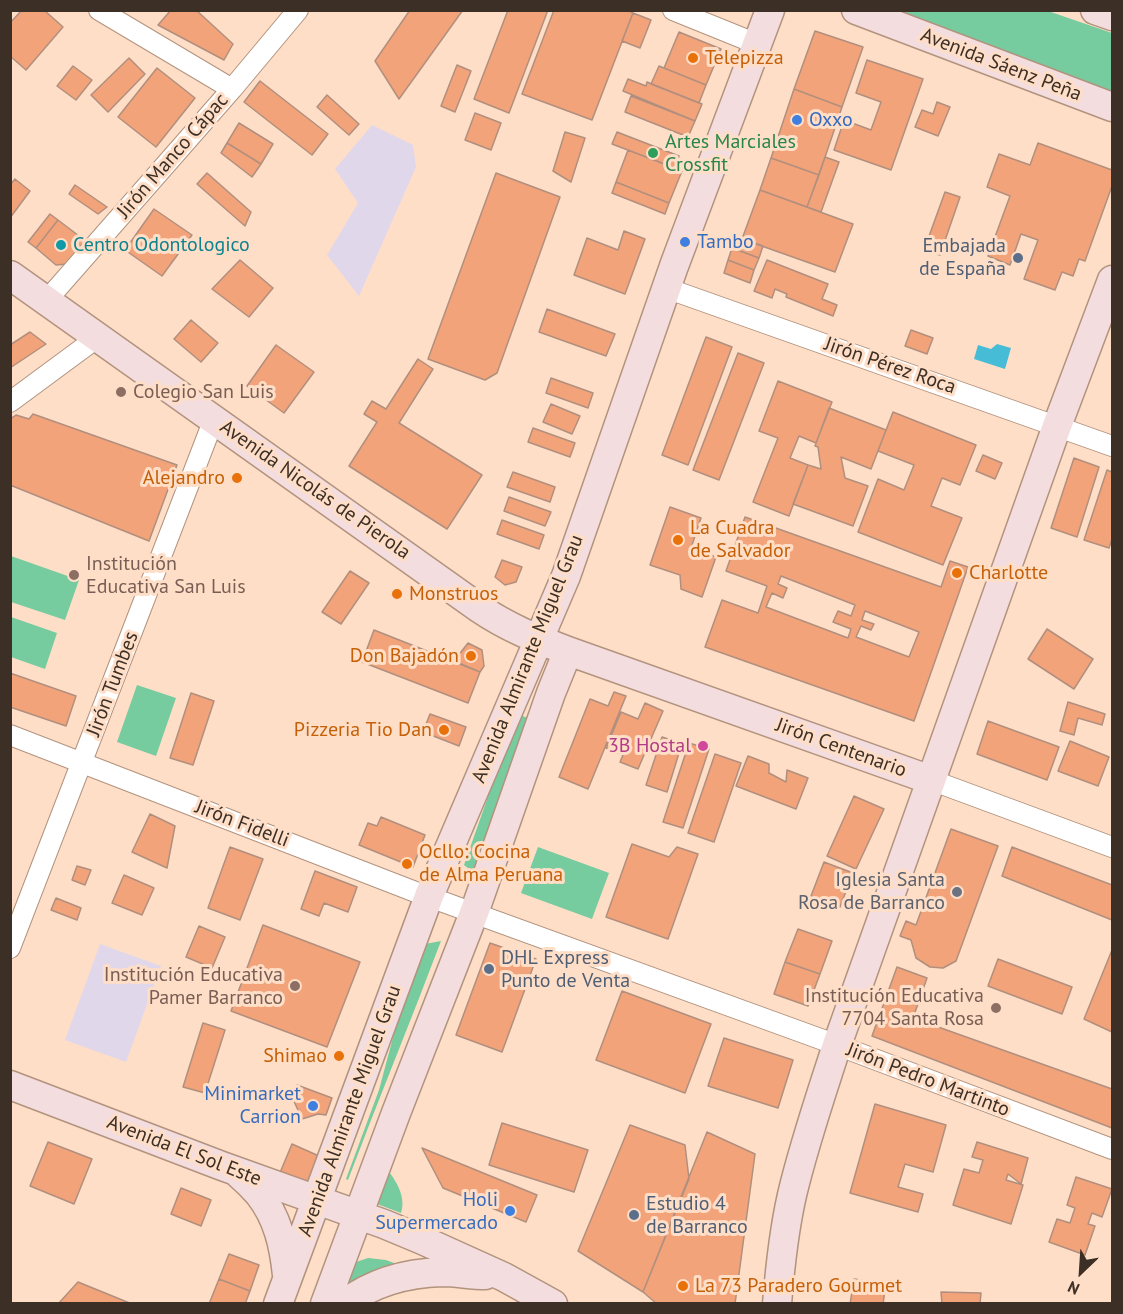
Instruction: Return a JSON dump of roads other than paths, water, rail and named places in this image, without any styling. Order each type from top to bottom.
[{"type":"main road","name":"Avenida Almirante Miguel Grau","points":[[283,1291],[429,896],[566,576],[666,288],[770,10]]},
{"type":"main road","name":"Avenida Sáenz Peña","points":[[856,10],[1113,107]]},
{"type":"main road","points":[[1095,10],[1113,16]]},
{"type":"main road","name":"Avenida Nicolás de Pierola","points":[[10,275],[479,608],[508,626],[568,651]]},
{"type":"main road","points":[[777,1304],[782,1250],[792,1196],[808,1133],[1057,426],[1113,280]]},
{"type":"main road","name":"Avenida Almirante Miguel Grau","points":[[325,1304],[474,913],[551,693],[568,651]]},
{"type":"main road","name":"Jirón Centenario","points":[[568,651],[931,780]]},
{"type":"main road","name":"Avenida El Sol Este","points":[[10,1085],[420,1239],[504,1277],[553,1304]]},
{"type":"main road","points":[[238,1172],[260,1195],[276,1220],[284,1249],[283,1291]]},
{"type":"main road","points":[[344,1304],[366,1289],[405,1276],[443,1272],[504,1277]]},
{"type":"street","points":[[99,10],[232,89]]},
{"type":"street","name":"Jirón Manco Cápac","points":[[47,300],[298,10]]},
{"type":"street","points":[[673,10],[757,45]]},
{"type":"street","name":"Jirón Pérez Roca","points":[[666,288],[1113,446]]},
{"type":"street","points":[[10,402],[98,337]]},
{"type":"street","name":"Jirón Tumbes","points":[[10,948],[214,419]]},
{"type":"street","name":"Jirón Fidelli","points":[[10,735],[474,913]]},
{"type":"street","name":"Jirón Centenario","points":[[931,780],[1113,847]]},
{"type":"street","name":"Jirón Pedro Martinto","points":[[474,913],[1113,1149]]},
{"type":"water","points":[[997,344],[1011,348],[1005,369],[974,359],[978,345],[991,349]]},
{"type":"place","name":"Telepizza","points":[[693,58]]},
{"type":"place","name":"Oxxo","points":[[797,120]]},
{"type":"place","name":"Artes Marciales Crossfit","points":[[653,153]]},
{"type":"place","name":"Tambo","points":[[685,242]]},
{"type":"place","name":"Centro Odontologico","points":[[61,245]]},
{"type":"place","name":"Embajada de España","points":[[1018,258]]},
{"type":"place","name":"Colegio San Luis","points":[[121,392]]},
{"type":"place","name":"Alejandro","points":[[237,478]]},
{"type":"place","name":"La Cuadra de Salvador","points":[[678,540]]},
{"type":"place","name":"Charlotte","points":[[957,573]]},
{"type":"place","name":"Institución Educativa San Luis","points":[[74,575]]},
{"type":"place","name":"Monstruos","points":[[397,594]]},
{"type":"place","name":"Don Bajadón","points":[[471,656]]},
{"type":"place","name":"Pizzeria Tio Dan","points":[[444,730]]},
{"type":"place","name":"3B Hostal","points":[[703,746]]},
{"type":"place","name":"Ocllo: Cocina de Alma Peruana","points":[[407,864]]},
{"type":"place","name":"Iglesia Santa Rosa de Barranco","points":[[957,892]]},
{"type":"place","name":"DHL Express Punto de Venta","points":[[489,969]]},
{"type":"place","name":"Institución Educativa Pamer Barranco","points":[[295,986]]},
{"type":"place","name":"Institución Educativa 7704 Santa Rosa","points":[[996,1008]]},
{"type":"place","name":"Shimao","points":[[339,1056]]},
{"type":"place","name":"Minimarket Carrion","points":[[313,1106]]},
{"type":"place","name":"Holi Supermercado","points":[[510,1211]]},
{"type":"place","name":"Estudio 4 de Barranco","points":[[634,1215]]},
{"type":"place","name":"La 73 Paradero Gourmet","points":[[683,1286]]}]
